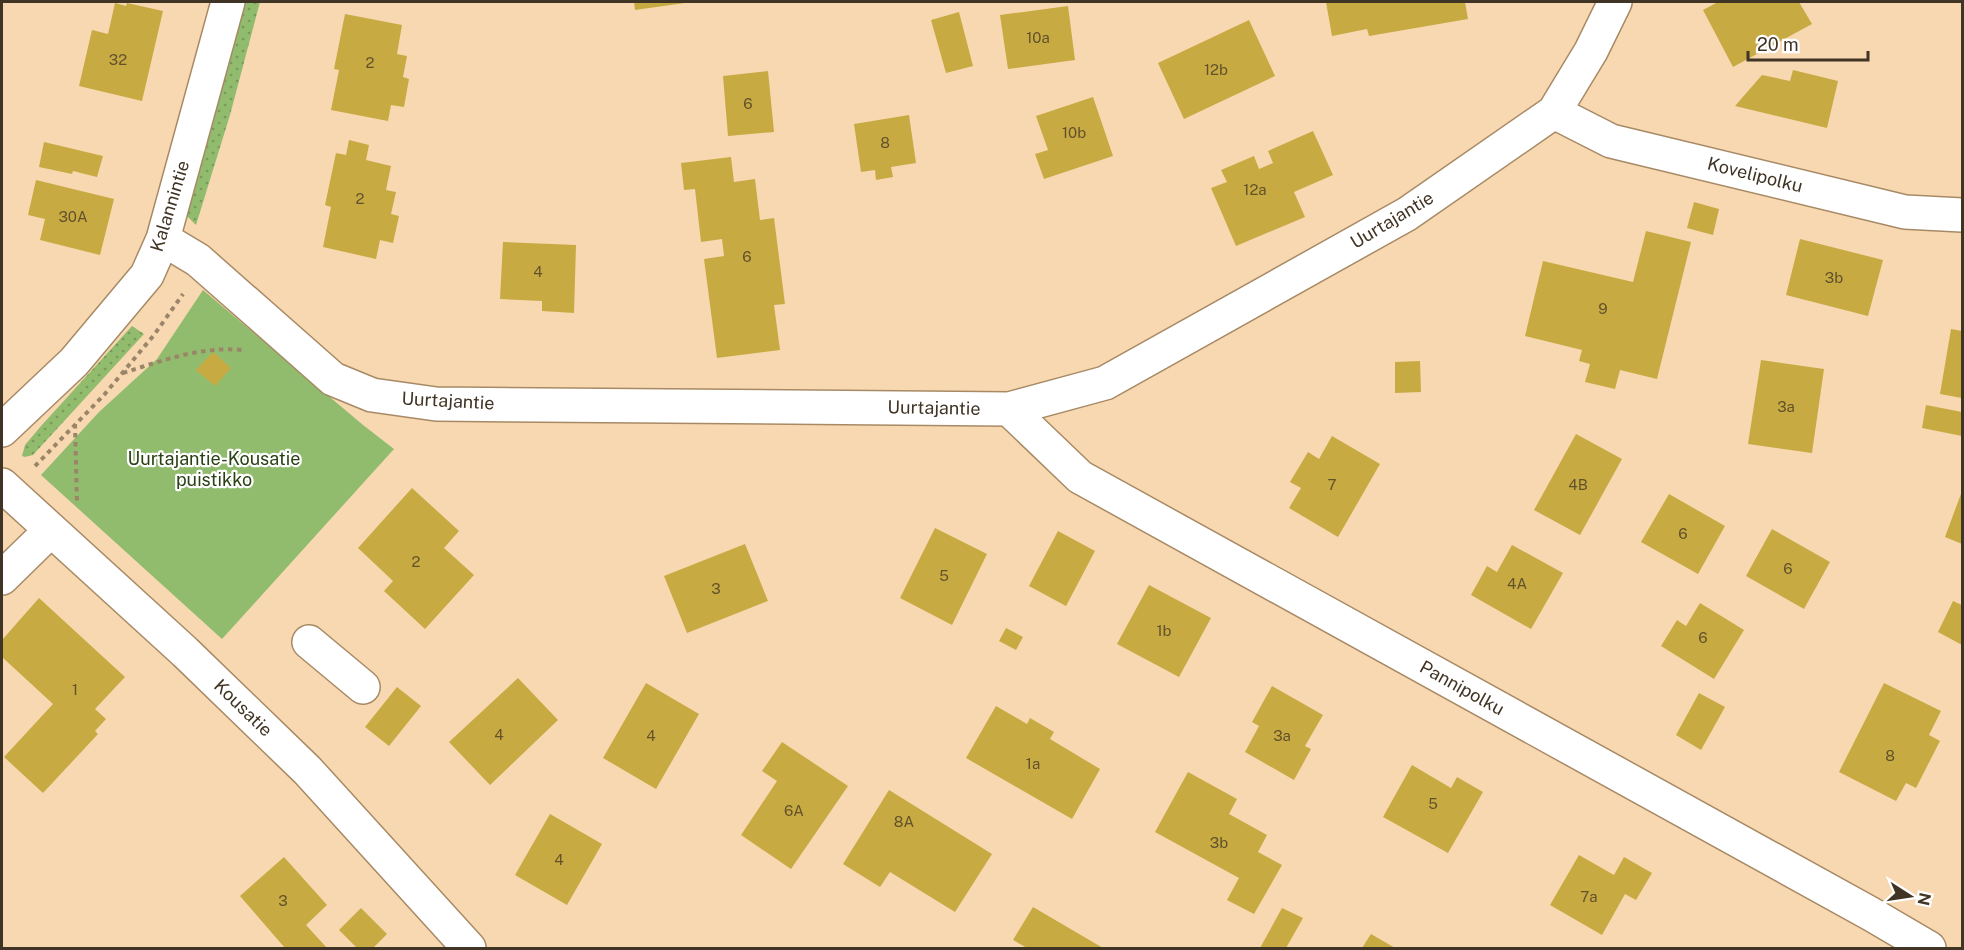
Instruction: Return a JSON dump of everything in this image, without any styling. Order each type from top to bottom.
[{"type":"street","name":"Kalannintie","points":[[2,430],[75,362],[147,275],[163,239],[228,2]]},
{"type":"street","name":"Uurtajantie","points":[[163,239],[198,260],[333,379],[372,395],[436,404],[1010,409],[1105,382],[1407,214],[1554,112],[1591,51],[1615,2]]},
{"type":"street","name":"Kovelipolku","points":[[1554,112],[1611,141],[1905,212],[1962,215]]},
{"type":"street","name":"Pannipolku","points":[[1010,409],[1080,477],[1929,948]]},
{"type":"street","name":"Kousatie","points":[[2,485],[64,522],[185,652],[307,770],[469,948]]},
{"type":"street","points":[[2,578],[64,522]]},
{"type":"street","points":[[309,642],[363,687]]},
{"type":"path","points":[[122,373],[179,355],[231,349],[305,356]]},
{"type":"path","points":[[64,522],[75,423]]},
{"type":"green space","points":[[241,2],[260,2],[230,115],[196,225],[187,216],[186,209]]},
{"type":"green space","name":"Uurtajantie-Kousatie puistikko","points":[[203,290],[394,449],[222,639],[41,475],[99,412],[157,359]]},
{"type":"green space","points":[[132,326],[144,334],[33,455],[22,456],[25,445],[41,426]]},
{"type":"building","points":[[634,2],[685,2],[685,3],[635,10]]},
{"type":"building","points":[[1326,2],[1465,2],[1468,19],[1369,36],[1367,29],[1332,36]]},
{"type":"building","points":[[1718,2],[1799,2],[1812,24],[1733,67],[1703,10]]},
{"type":"building","points":[[115,3],[126,6],[127,3],[163,11],[142,101],[79,86],[92,30],[108,34]]},
{"type":"building","points":[[1068,6],[1075,60],[1008,69],[1000,15]]},
{"type":"building","points":[[959,12],[973,66],[946,73],[931,20]]},
{"type":"building","points":[[345,14],[402,25],[397,54],[407,56],[403,77],[409,79],[404,107],[391,105],[388,121],[331,110],[339,70],[334,69]]},
{"type":"building","points":[[1249,20],[1275,76],[1184,119],[1158,63]]},
{"type":"building","points":[[1793,70],[1838,81],[1827,128],[1735,106],[1762,75],[1790,81]]},
{"type":"building","points":[[768,71],[774,132],[728,136],[723,76]]},
{"type":"building","points":[[1093,97],[1113,156],[1044,179],[1035,154],[1048,150],[1036,116]]},
{"type":"building","points":[[909,115],[916,163],[891,167],[893,177],[876,180],[875,170],[861,172],[854,124]]},
{"type":"building","points":[[1313,131],[1333,175],[1294,192],[1305,217],[1236,246],[1211,188],[1227,182],[1221,170],[1254,156],[1259,169],[1273,163],[1268,151]]},
{"type":"building","points":[[349,140],[369,145],[366,160],[391,166],[386,190],[396,192],[391,214],[399,216],[393,243],[380,240],[376,259],[323,247],[331,207],[325,205],[336,153],[346,155]]},
{"type":"building","points":[[44,142],[103,156],[97,177],[73,171],[72,174],[39,167]]},
{"type":"building","points":[[731,157],[734,182],[755,179],[760,220],[774,218],[785,304],[774,305],[780,350],[717,358],[704,259],[724,256],[722,239],[701,242],[695,189],[684,190],[681,163]]},
{"type":"building","points":[[36,180],[114,199],[100,255],[40,240],[45,219],[28,215]]},
{"type":"building","points":[[1694,202],[1719,209],[1713,235],[1687,228]]},
{"type":"building","points":[[1646,231],[1691,242],[1657,379],[1620,370],[1615,389],[1585,382],[1590,364],[1579,361],[1582,350],[1525,336],[1543,261],[1633,282]]},
{"type":"building","points":[[1800,239],[1883,260],[1868,316],[1786,295]]},
{"type":"building","points":[[503,242],[576,245],[574,313],[542,311],[542,301],[500,299]]},
{"type":"building","points":[[1951,329],[1962,331],[1962,398],[1940,394]]},
{"type":"building","points":[[213,352],[231,368],[215,386],[196,370]]},
{"type":"building","points":[[1761,360],[1824,369],[1812,453],[1748,444]]},
{"type":"building","points":[[1420,361],[1421,392],[1395,393],[1395,362]]},
{"type":"building","points":[[1926,405],[1962,412],[1962,436],[1922,428]]},
{"type":"building","points":[[1576,434],[1622,459],[1580,535],[1534,510]]},
{"type":"building","points":[[1332,436],[1380,464],[1338,537],[1289,508],[1301,488],[1290,482],[1308,452],[1319,459]]},
{"type":"building","points":[[412,488],[459,531],[444,548],[474,575],[425,629],[384,591],[393,581],[358,548]]},
{"type":"building","points":[[1962,491],[1962,544],[1945,537]]},
{"type":"building","points":[[1669,494],[1725,526],[1698,574],[1641,542]]},
{"type":"building","points":[[935,528],[987,554],[952,625],[900,598]]},
{"type":"building","points":[[1772,529],[1830,562],[1804,609],[1746,576]]},
{"type":"building","points":[[1058,531],[1095,551],[1066,606],[1029,586]]},
{"type":"building","points":[[745,544],[768,601],[687,633],[664,576]]},
{"type":"building","points":[[1512,545],[1563,573],[1531,629],[1471,595],[1487,566],[1497,572]]},
{"type":"building","points":[[1149,585],[1211,618],[1179,677],[1117,644]]},
{"type":"building","points":[[39,598],[125,677],[95,709],[106,719],[95,731],[98,734],[43,793],[4,757],[53,704],[2,657],[2,640]]},
{"type":"building","points":[[1953,601],[1962,605],[1962,645],[1938,632]]},
{"type":"building","points":[[1700,603],[1744,630],[1714,679],[1661,646],[1677,620],[1686,626]]},
{"type":"building","points":[[1006,628],[1023,637],[1016,650],[999,641]]},
{"type":"building","points":[[518,678],[558,720],[490,785],[449,742]]},
{"type":"building","points":[[646,683],[699,714],[656,789],[603,758]]},
{"type":"building","points":[[1884,683],[1941,711],[1929,735],[1940,741],[1916,788],[1906,783],[1896,801],[1839,772]]},
{"type":"building","points":[[1272,686],[1323,715],[1305,746],[1311,749],[1294,780],[1245,752],[1259,726],[1252,722]]},
{"type":"building","points":[[397,687],[421,706],[389,746],[365,727]]},
{"type":"building","points":[[1699,693],[1725,707],[1701,750],[1676,735]]},
{"type":"building","points":[[996,706],[1027,724],[1030,718],[1054,732],[1050,739],[1100,769],[1072,819],[966,758]]},
{"type":"building","points":[[782,742],[848,786],[791,869],[741,835],[777,781],[762,771]]},
{"type":"building","points":[[1412,765],[1451,788],[1457,777],[1483,792],[1448,853],[1383,817]]},
{"type":"building","points":[[1188,772],[1237,799],[1229,814],[1267,835],[1258,852],[1282,865],[1254,914],[1227,900],[1239,878],[1155,832]]},
{"type":"building","points":[[889,790],[992,854],[955,912],[890,872],[880,887],[843,864]]},
{"type":"building","points":[[550,814],[602,844],[567,905],[515,875]]},
{"type":"building","points":[[1579,855],[1614,875],[1624,857],[1652,873],[1636,900],[1625,894],[1602,935],[1550,905]]},
{"type":"building","points":[[284,857],[327,905],[306,925],[327,948],[285,948],[240,896]]},
{"type":"building","points":[[1033,907],[1103,948],[1027,948],[1013,940]]},
{"type":"building","points":[[361,908],[387,934],[373,948],[357,948],[339,930]]},
{"type":"building","points":[[1282,908],[1303,918],[1286,948],[1260,948]]},
{"type":"building","points":[[1371,934],[1395,948],[1362,948]]}]
